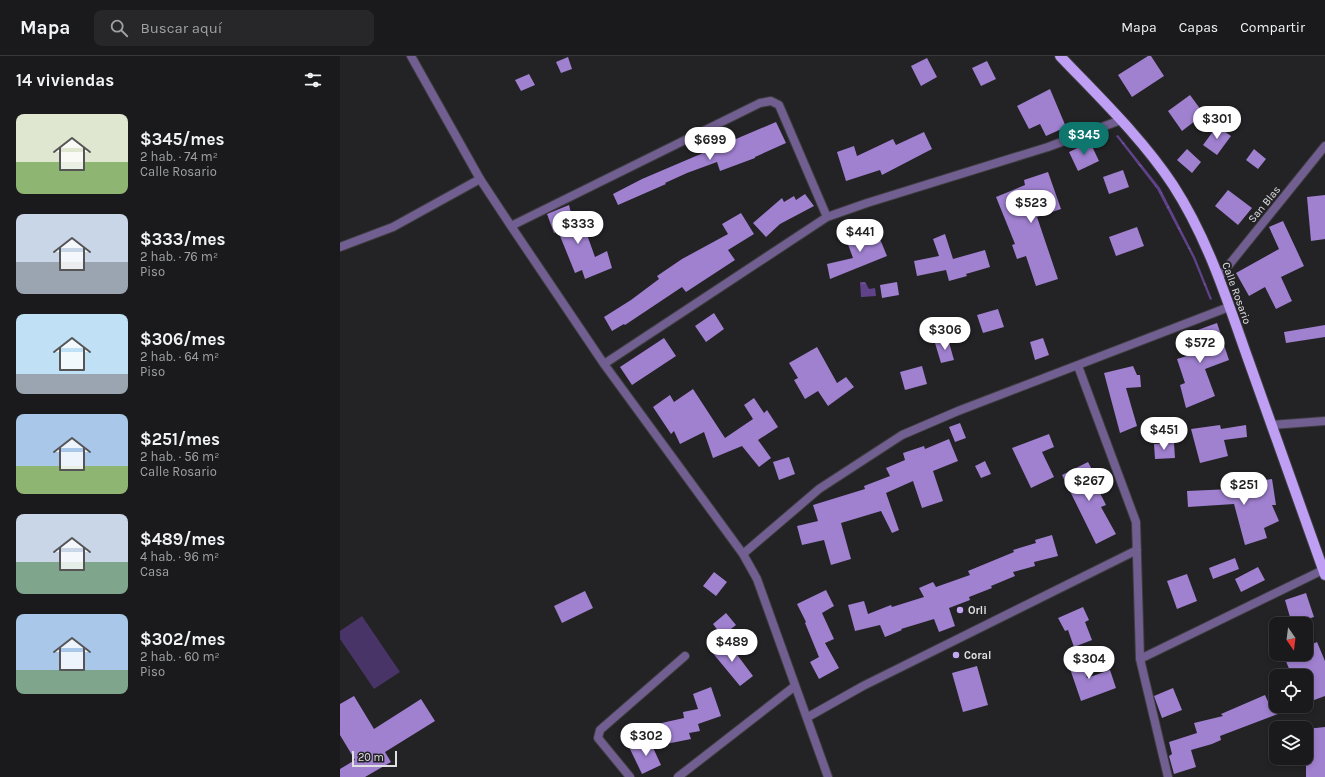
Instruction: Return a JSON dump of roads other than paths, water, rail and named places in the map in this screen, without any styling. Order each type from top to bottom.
[{"type":"main road","name":"Calle Rosario","points":[[1060,56],[1121,120],[1174,186],[1220,276],[1271,425],[1324,572]]},
{"type":"street","points":[[410,56],[480,179],[511,226],[604,364],[743,554],[756,580],[795,686],[808,716],[828,777]]},
{"type":"street","points":[[511,226],[760,103],[771,101],[779,105],[827,217]]},
{"type":"street","points":[[604,364],[827,217],[867,203],[1048,147],[1121,120]]},
{"type":"street","name":"San Blas","points":[[1220,276],[1325,146]]},
{"type":"street","points":[[340,247],[393,227],[480,179]]},
{"type":"street","points":[[743,554],[820,489],[902,435],[958,411],[1230,307]]},
{"type":"street","points":[[1078,366],[1136,522],[1136,564],[1140,659],[1168,777]]},
{"type":"street","points":[[1271,425],[1325,421]]},
{"type":"street","points":[[808,716],[863,686],[1137,550]]},
{"type":"street","points":[[1140,659],[1324,572]]},
{"type":"street","points":[[630,777],[598,738],[600,730],[685,656]]},
{"type":"street","points":[[678,777],[795,686]]},
{"type":"water","points":[[1118,135],[1160,188],[1195,257],[1212,299],[1210,300],[1193,258],[1157,189],[1116,136]]},
{"type":"water","points":[[860,282],[865,282],[869,289],[875,288],[876,296],[861,297]]},
{"type":"place","name":"Orli","points":[[960,610]]},
{"type":"place","name":"Coral","points":[[956,655]]}]
